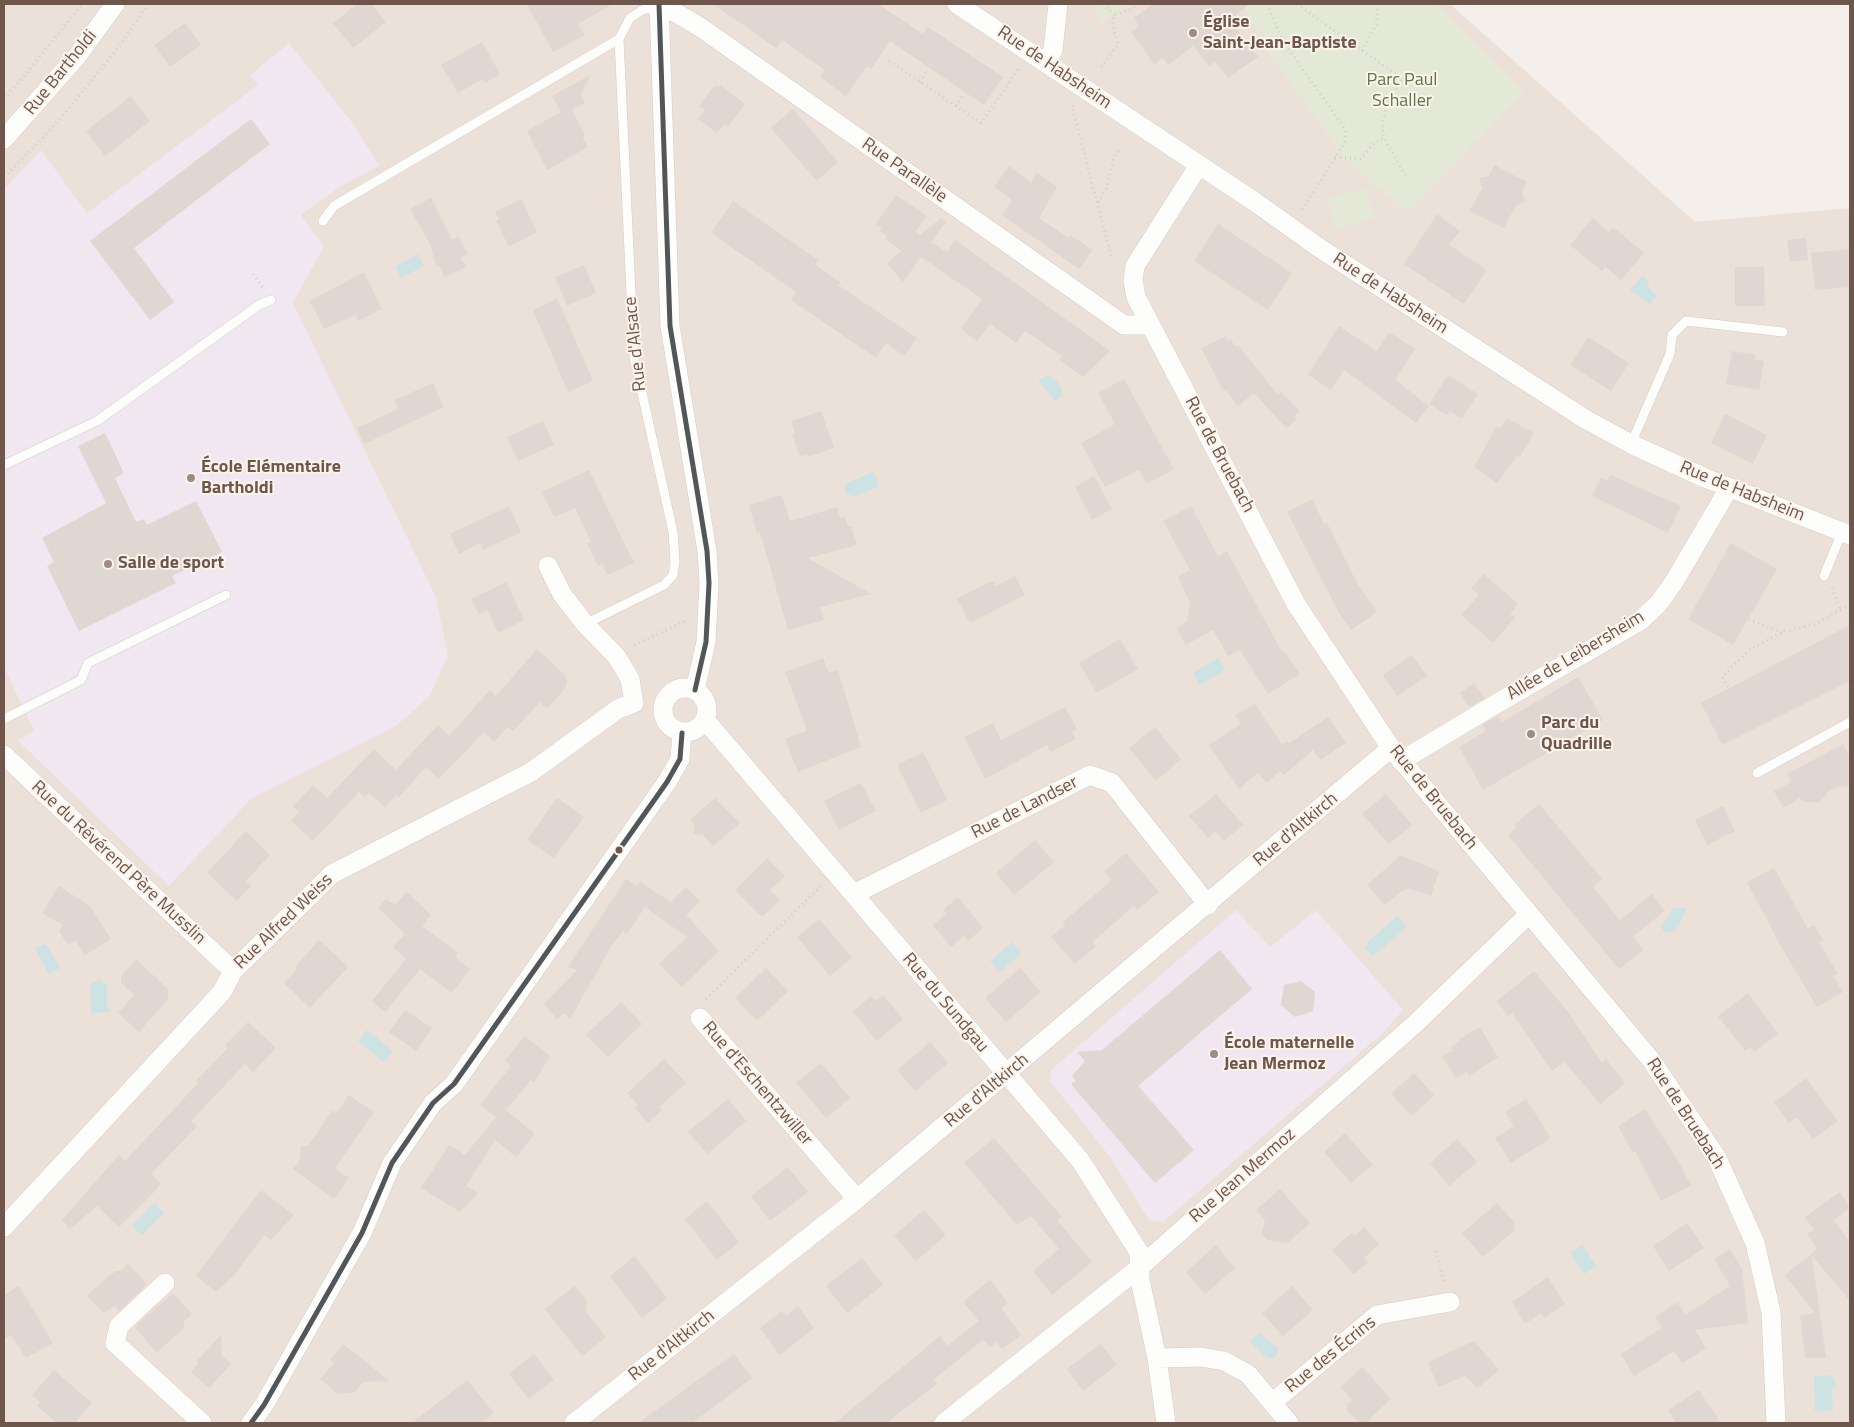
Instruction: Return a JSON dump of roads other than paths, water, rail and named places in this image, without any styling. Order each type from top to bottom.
[{"type":"street","name":"Rue Bartholdi","points":[[4,140],[78,55],[115,4]]},
{"type":"street","name":"Rue de Habsheim","points":[[957,4],[1199,165],[1321,249],[1524,381],[1631,444],[1729,488],[1846,533]]},
{"type":"street","points":[[1046,63],[1054,50],[1058,4]]},
{"type":"street","name":"Rue Parallèle","points":[[658,6],[671,10],[700,27],[1124,325],[1151,325]]},
{"type":"street","name":"Rue d'Alsace","points":[[658,6],[670,326],[707,551],[709,583],[709,622],[695,690]]},
{"type":"street","name":"Rue de Bruebach","points":[[1199,165],[1135,266],[1133,282],[1136,297],[1296,604],[1396,754],[1652,1060],[1718,1158],[1755,1243],[1771,1312],[1776,1423]]},
{"type":"street","name":"Allée de Leibersheim","points":[[1396,754],[1640,622],[1659,604],[1674,582],[1729,488]]},
{"type":"street","points":[[548,566],[562,594],[585,624],[617,657],[630,679],[634,704]]},
{"type":"street","points":[[689,688],[695,690],[705,700],[708,714],[706,721],[696,731],[682,733],[669,727],[663,714],[665,700],[675,690],[689,688]]},
{"type":"street","name":"Rue Alfred Weiss","points":[[4,1227],[222,992],[233,971],[332,874],[531,772],[618,709],[634,704],[654,704],[663,707]]},
{"type":"street","name":"Rue du Sundgau","points":[[706,721],[1080,1160],[1139,1252],[1141,1282],[1157,1358],[1166,1423]]},
{"type":"street","points":[[251,1423],[264,1405],[362,1233],[392,1163],[433,1103],[454,1084],[648,810],[680,759],[682,733]]},
{"type":"street","name":"Rue d'Altkirch","points":[[574,1423],[857,1199],[1208,905],[1396,754]]},
{"type":"street","name":"Rue du Révérend Père Musslin","points":[[4,756],[233,971]]},
{"type":"street","name":"Rue de Landser","points":[[854,894],[1090,775],[1112,783],[1208,905]]},
{"type":"street","name":"Rue Jean Mermoz","points":[[944,1423],[1140,1267],[1415,1024],[1529,914]]},
{"type":"street","name":"Rue d'Eschentzwiller","points":[[700,1018],[857,1199]]},
{"type":"street","points":[[165,1283],[119,1326],[115,1343],[202,1423]]},
{"type":"street","name":"Rue des Écrins","points":[[1273,1402],[1377,1315],[1450,1302]]},
{"type":"street","name":"Rue des Écrins","points":[[1157,1358],[1200,1357],[1224,1362],[1248,1374],[1289,1423]]},
{"type":"lane","points":[[323,221],[334,206],[619,39],[630,18],[644,9],[658,6]]},
{"type":"lane","name":"Rue d'Alsace","points":[[585,624],[664,585],[673,575],[676,561],[673,532],[634,357],[619,39]]},
{"type":"lane","points":[[4,465],[97,422],[259,305],[271,300]]},
{"type":"lane","points":[[1631,444],[1670,354],[1672,335],[1686,321],[1783,332]]},
{"type":"lane","points":[[1824,574],[1846,533]]},
{"type":"lane","points":[[4,719],[81,680],[88,663],[226,595]]},
{"type":"lane","points":[[1757,774],[1850,722]]},
{"type":"place","name":"Église Saint-Jean-Baptiste","points":[[1193,33]]},
{"type":"place","name":"École Elémentaire Bartholdi","points":[[191,478]]},
{"type":"place","name":"Salle de sport","points":[[108,564]]},
{"type":"place","name":"Parc du Quadrille","points":[[1531,734]]},
{"type":"place","name":"École maternelle Jean Mermoz","points":[[1214,1054]]},
{"type":"park label","name":"Parc Paul Schaller","points":[[1402,91]]}]
